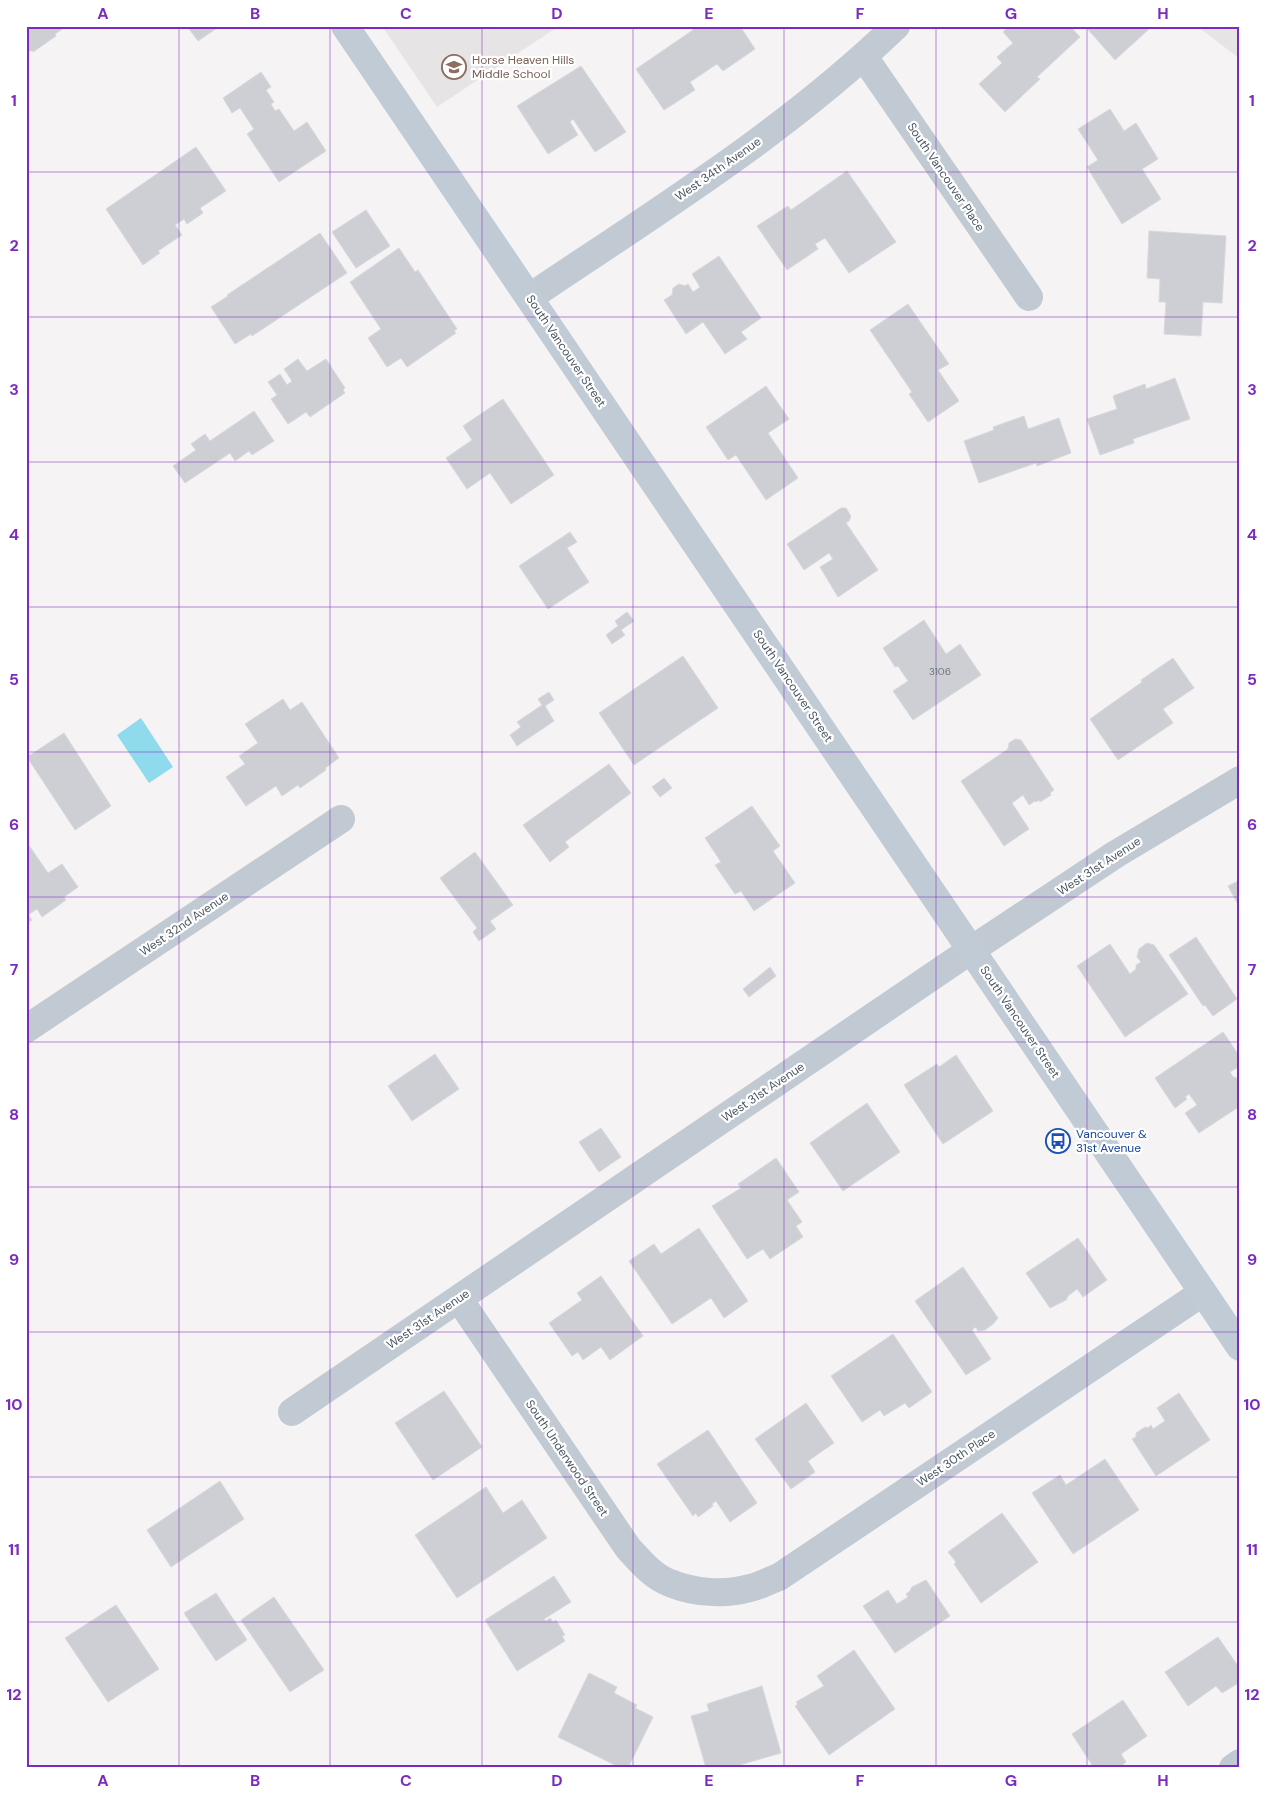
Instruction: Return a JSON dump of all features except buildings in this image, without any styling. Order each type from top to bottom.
[{"type":"street","name":"South Vancouver Street","points":[[345,26],[1240,1347]]},
{"type":"street","name":"West 34th Avenue","points":[[530,297],[722,168],[795,113],[864,57],[896,26]]},
{"type":"street","name":"South Vancouver Place","points":[[864,57],[1029,297]]},
{"type":"street","name":"West 31st Avenue","points":[[292,1412],[971,950],[1116,854],[1240,780]]},
{"type":"street","name":"West 32nd Avenue","points":[[26,1029],[341,819]]},
{"type":"street","name":"West 30th Place","points":[[697,1590],[722,1593],[751,1588],[779,1577],[1202,1292]]},
{"type":"street","name":"South Underwood Street","points":[[459,1299],[628,1548],[645,1567],[669,1583],[697,1590]]},
{"type":"street","points":[[1233,1768],[1240,1763]]},
{"type":"shaded area","name":"Horse Heaven Hills Middle School","points":[[382,26],[559,26],[437,107]]},
{"type":"shaded area","points":[[1197,26],[1240,26],[1240,59]]},
{"type":"water","points":[[141,718],[173,767],[149,783],[117,735]]},
{"type":"place","name":"Horse Heaven Hills Middle School","points":[[454,67]]},
{"type":"place","name":"Vancouver & 31st Avenue","points":[[1058,1141]]}]
